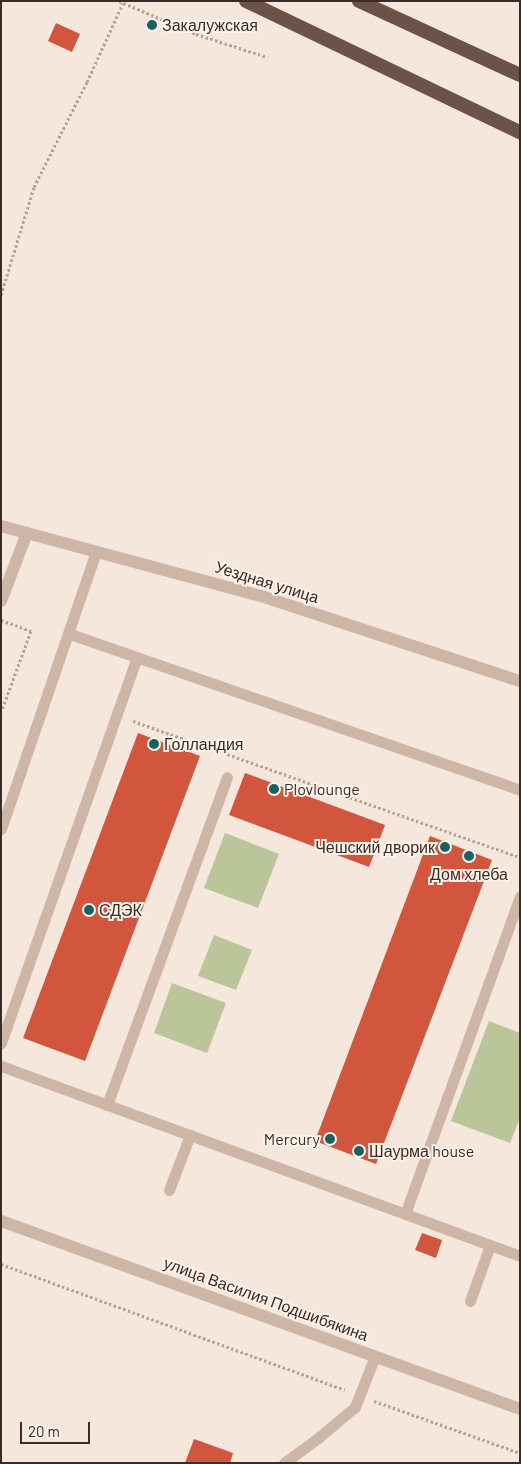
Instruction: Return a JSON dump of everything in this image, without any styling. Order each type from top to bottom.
[{"type":"highway","points":[[246,1],[520,132]]},
{"type":"highway","points":[[359,1],[520,75]]},
{"type":"street","name":"Уездная улица","points":[[1,526],[261,596],[520,681]]},
{"type":"street","points":[[1,601],[27,533]]},
{"type":"street","name":"улица Василия Подшибякина","points":[[1,1221],[520,1409]]},
{"type":"lane","points":[[1,829],[70,634],[96,551]]},
{"type":"lane","points":[[70,634],[520,790]]},
{"type":"lane","points":[[1,1043],[137,657]]},
{"type":"lane","points":[[107,1105],[226,777]]},
{"type":"lane","points":[[405,1214],[520,896]]},
{"type":"lane","points":[[1,1066],[520,1256]]},
{"type":"lane","points":[[170,1190],[190,1136]]},
{"type":"lane","points":[[470,1301],[490,1245]]},
{"type":"lane","points":[[284,1463],[355,1407],[375,1356]]},
{"type":"path","points":[[1,295],[34,187],[87,82],[121,2],[196,34],[267,57]]},
{"type":"path","points":[[1,620],[32,630],[1,712]]},
{"type":"path","points":[[130,720],[520,857]]},
{"type":"path","points":[[1,1264],[520,1453]]},
{"type":"green space","points":[[225,833],[279,854],[258,908],[204,888]]},
{"type":"green space","points":[[214,935],[252,950],[236,990],[198,976]]},
{"type":"green space","points":[[172,983],[226,1003],[207,1053],[154,1033]]},
{"type":"green space","points":[[489,1021],[520,1033],[520,1118],[510,1143],[451,1121]]},
{"type":"building","points":[[56,23],[80,34],[72,52],[48,41]]},
{"type":"building","points":[[138,733],[200,756],[85,1061],[23,1038]]},
{"type":"building","points":[[245,773],[385,825],[369,867],[229,815]]},
{"type":"building","points":[[430,836],[492,860],[376,1164],[315,1141]]},
{"type":"building","points":[[422,1233],[442,1240],[436,1258],[415,1250]]},
{"type":"building","points":[[194,1439],[233,1453],[230,1463],[185,1463]]},
{"type":"place","name":"Закалужская","points":[[152,25]]},
{"type":"place","name":"Голландия","points":[[154,744]]},
{"type":"place","name":"Plovlounge","points":[[274,789]]},
{"type":"place","name":"Чешский дворик","points":[[445,847]]},
{"type":"place","name":"Дом хлеба","points":[[469,856]]},
{"type":"place","name":"СДЭК","points":[[89,910]]},
{"type":"place","name":"Mercury","points":[[330,1139]]},
{"type":"place","name":"Шаурма house","points":[[359,1151]]}]
